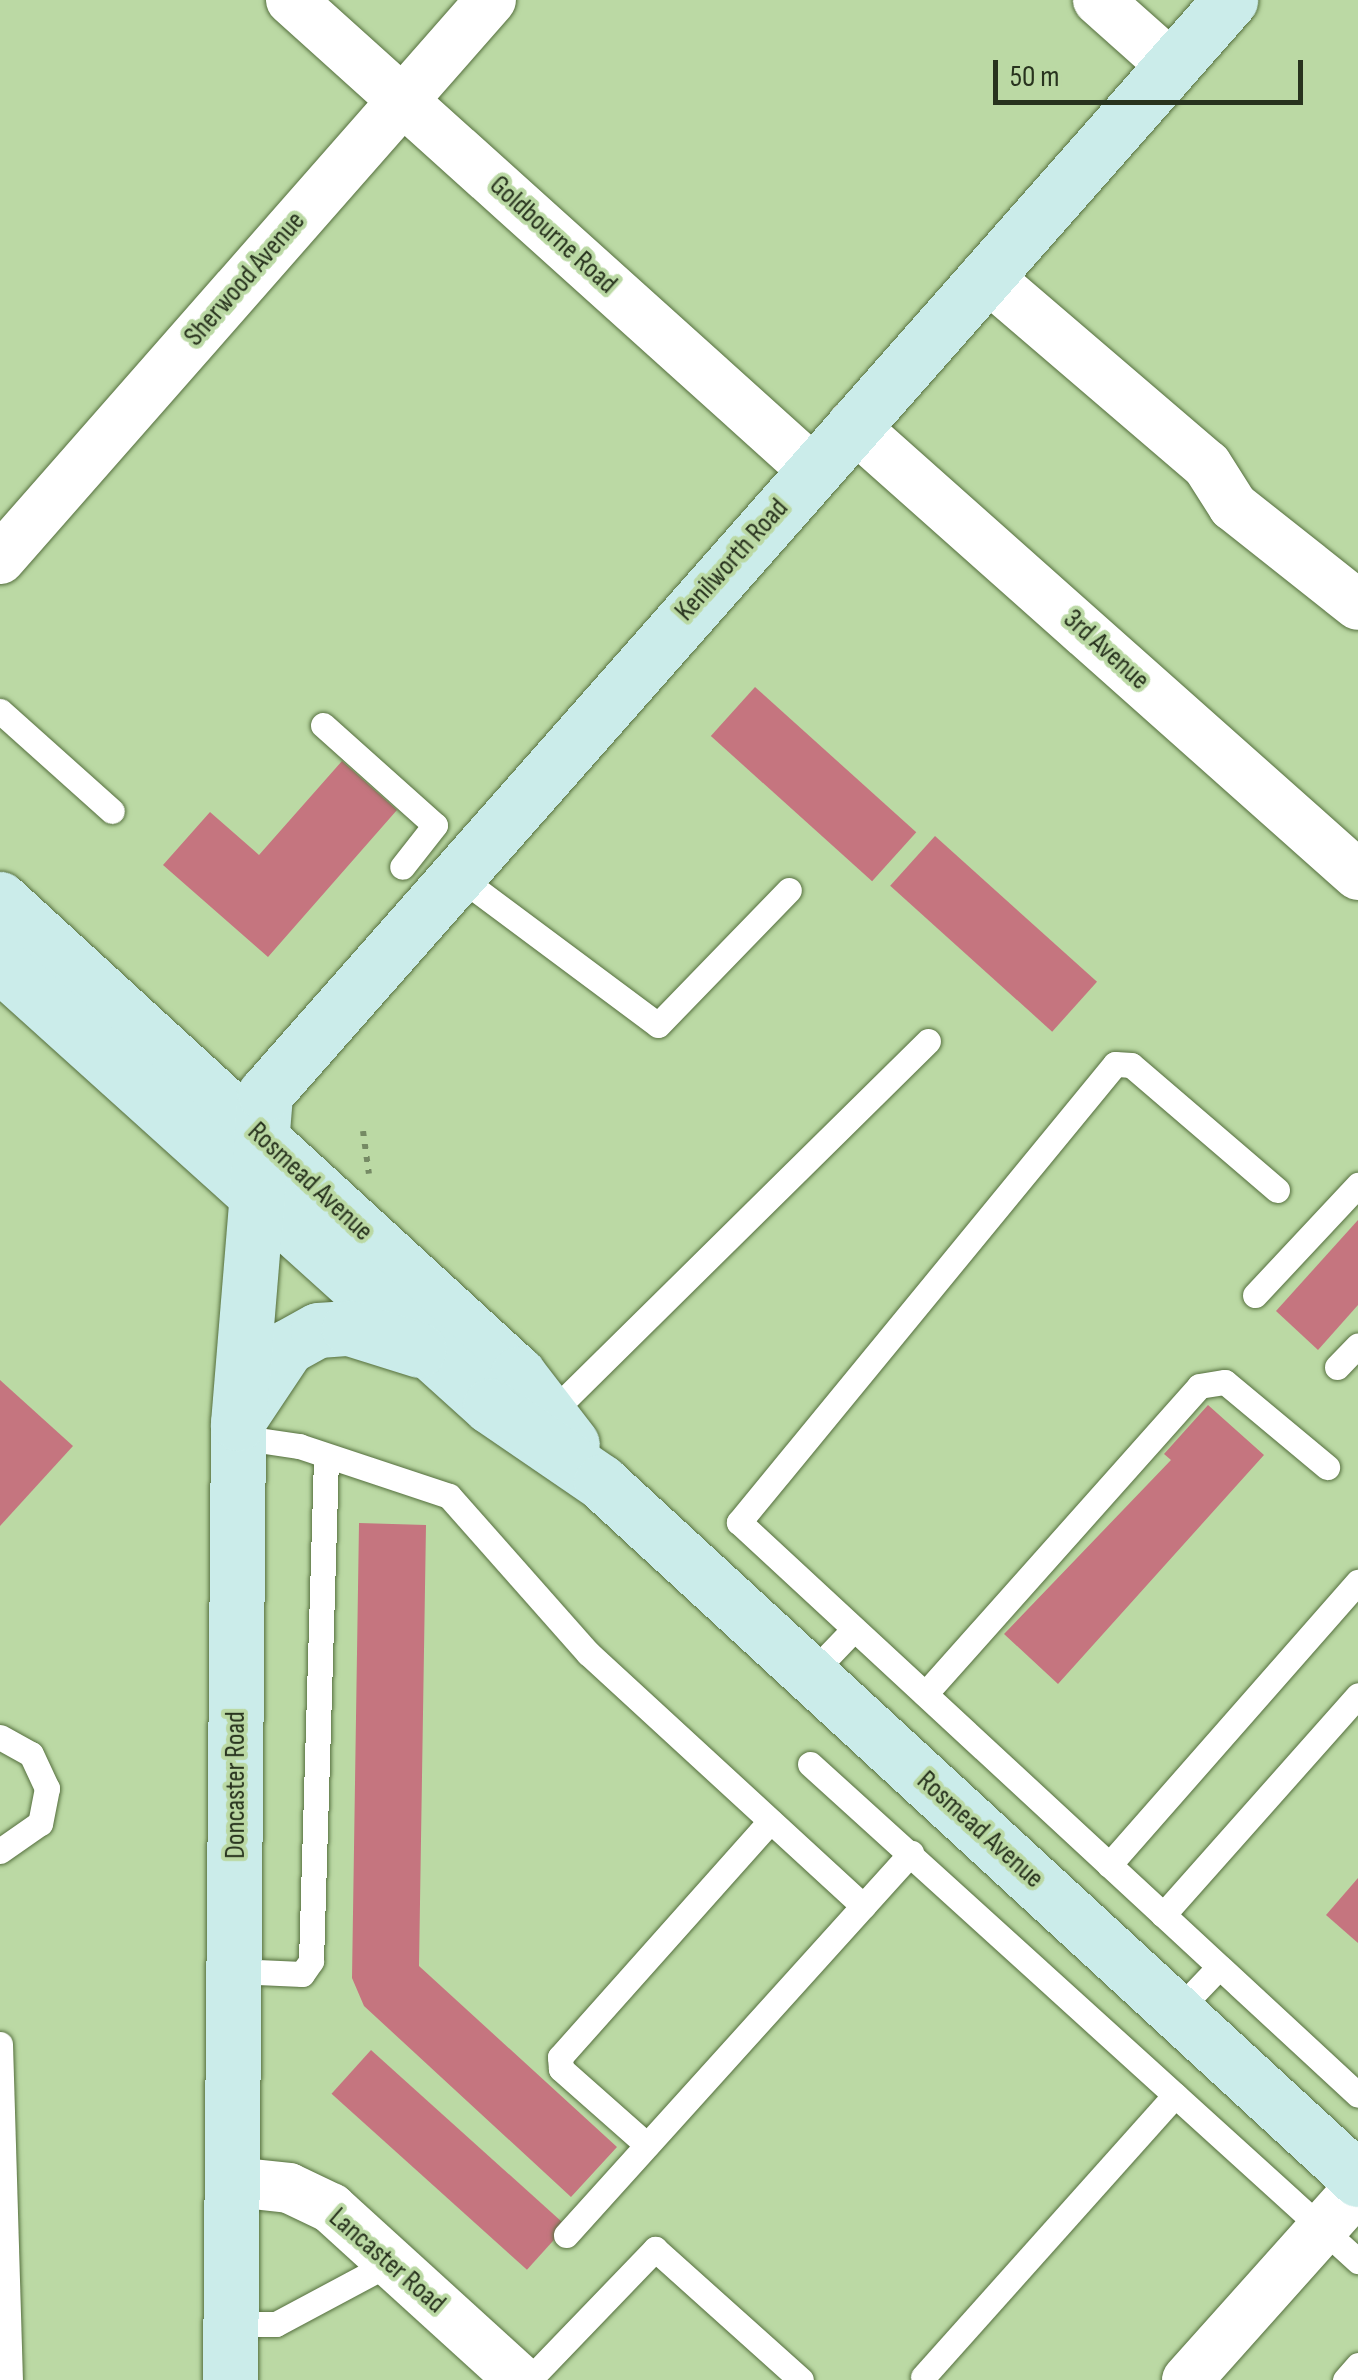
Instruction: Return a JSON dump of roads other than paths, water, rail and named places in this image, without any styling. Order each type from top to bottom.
[{"type":"main road","name":"Kenilworth Road","points":[[251,1190],[256,1132],[273,1078],[436,860],[813,470],[1230,0]]},
{"type":"main road","name":"Rosmead Avenue","points":[[0,898],[518,1374],[601,1482]]},
{"type":"main road","name":"Rosmead Avenue","points":[[0,964],[432,1353],[601,1482],[1358,2179]]},
{"type":"main road","name":"Doncaster Road","points":[[230,2380],[238,1430],[251,1190]]},
{"type":"main road","points":[[238,1430],[287,1347],[318,1330],[349,1328],[432,1353]]},
{"type":"street","name":"Goldbourne Road","points":[[291,0],[813,470]]},
{"type":"street","name":"Sherwood Avenue","points":[[0,559],[492,0]]},
{"type":"street","points":[[1098,0],[1172,66]]},
{"type":"street","points":[[986,275],[1207,465],[1233,506],[1358,605]]},
{"type":"street","name":"3rd Avenue","points":[[852,425],[1352,858]]},
{"type":"street","name":"Lancaster Road","points":[[234,2182],[307,2195],[392,2262],[520,2380]]},
{"type":"street","points":[[1187,2380],[1341,2246],[1358,2188]]},
{"type":"lane","points":[[0,711],[112,812]]},
{"type":"lane","points":[[323,725],[432,820],[436,860],[658,1025],[789,890]]},
{"type":"lane","points":[[550,1414],[928,1041]]},
{"type":"lane","points":[[1277,1190],[1131,1065],[1115,1064],[739,1516],[854,1629],[1358,2095]]},
{"type":"lane","points":[[1255,1296],[1358,1185]]},
{"type":"lane","points":[[1337,1367],[1358,1345]]},
{"type":"lane","points":[[925,1694],[1200,1386],[1224,1382],[1327,1467]]},
{"type":"lane","points":[[238,1430],[449,1496],[588,1653],[863,1906]]},
{"type":"lane","points":[[235,1971],[302,1974],[311,1961],[326,1458]]},
{"type":"lane","points":[[1109,1865],[1358,1582]]},
{"type":"lane","points":[[809,1676],[854,1629]]},
{"type":"lane","points":[[1163,1915],[1358,1695]]},
{"type":"lane","points":[[0,1738],[31,1754],[47,1788],[40,1823],[0,1851]]},
{"type":"lane","points":[[810,1764],[1341,2246]]},
{"type":"lane","points":[[647,2145],[561,2070],[560,2058],[770,1821]]},
{"type":"lane","points":[[566,2236],[911,1853]]},
{"type":"lane","points":[[1177,2011],[1219,1967]]},
{"type":"lane","points":[[0,2044],[10,2380]]},
{"type":"lane","points":[[923,2377],[1175,2096]]},
{"type":"lane","points":[[529,2380],[656,2249],[800,2380]]},
{"type":"lane","points":[[231,2324],[276,2324],[392,2262]]},
{"type":"lane","points":[[1345,2380],[1358,2366]]}]
